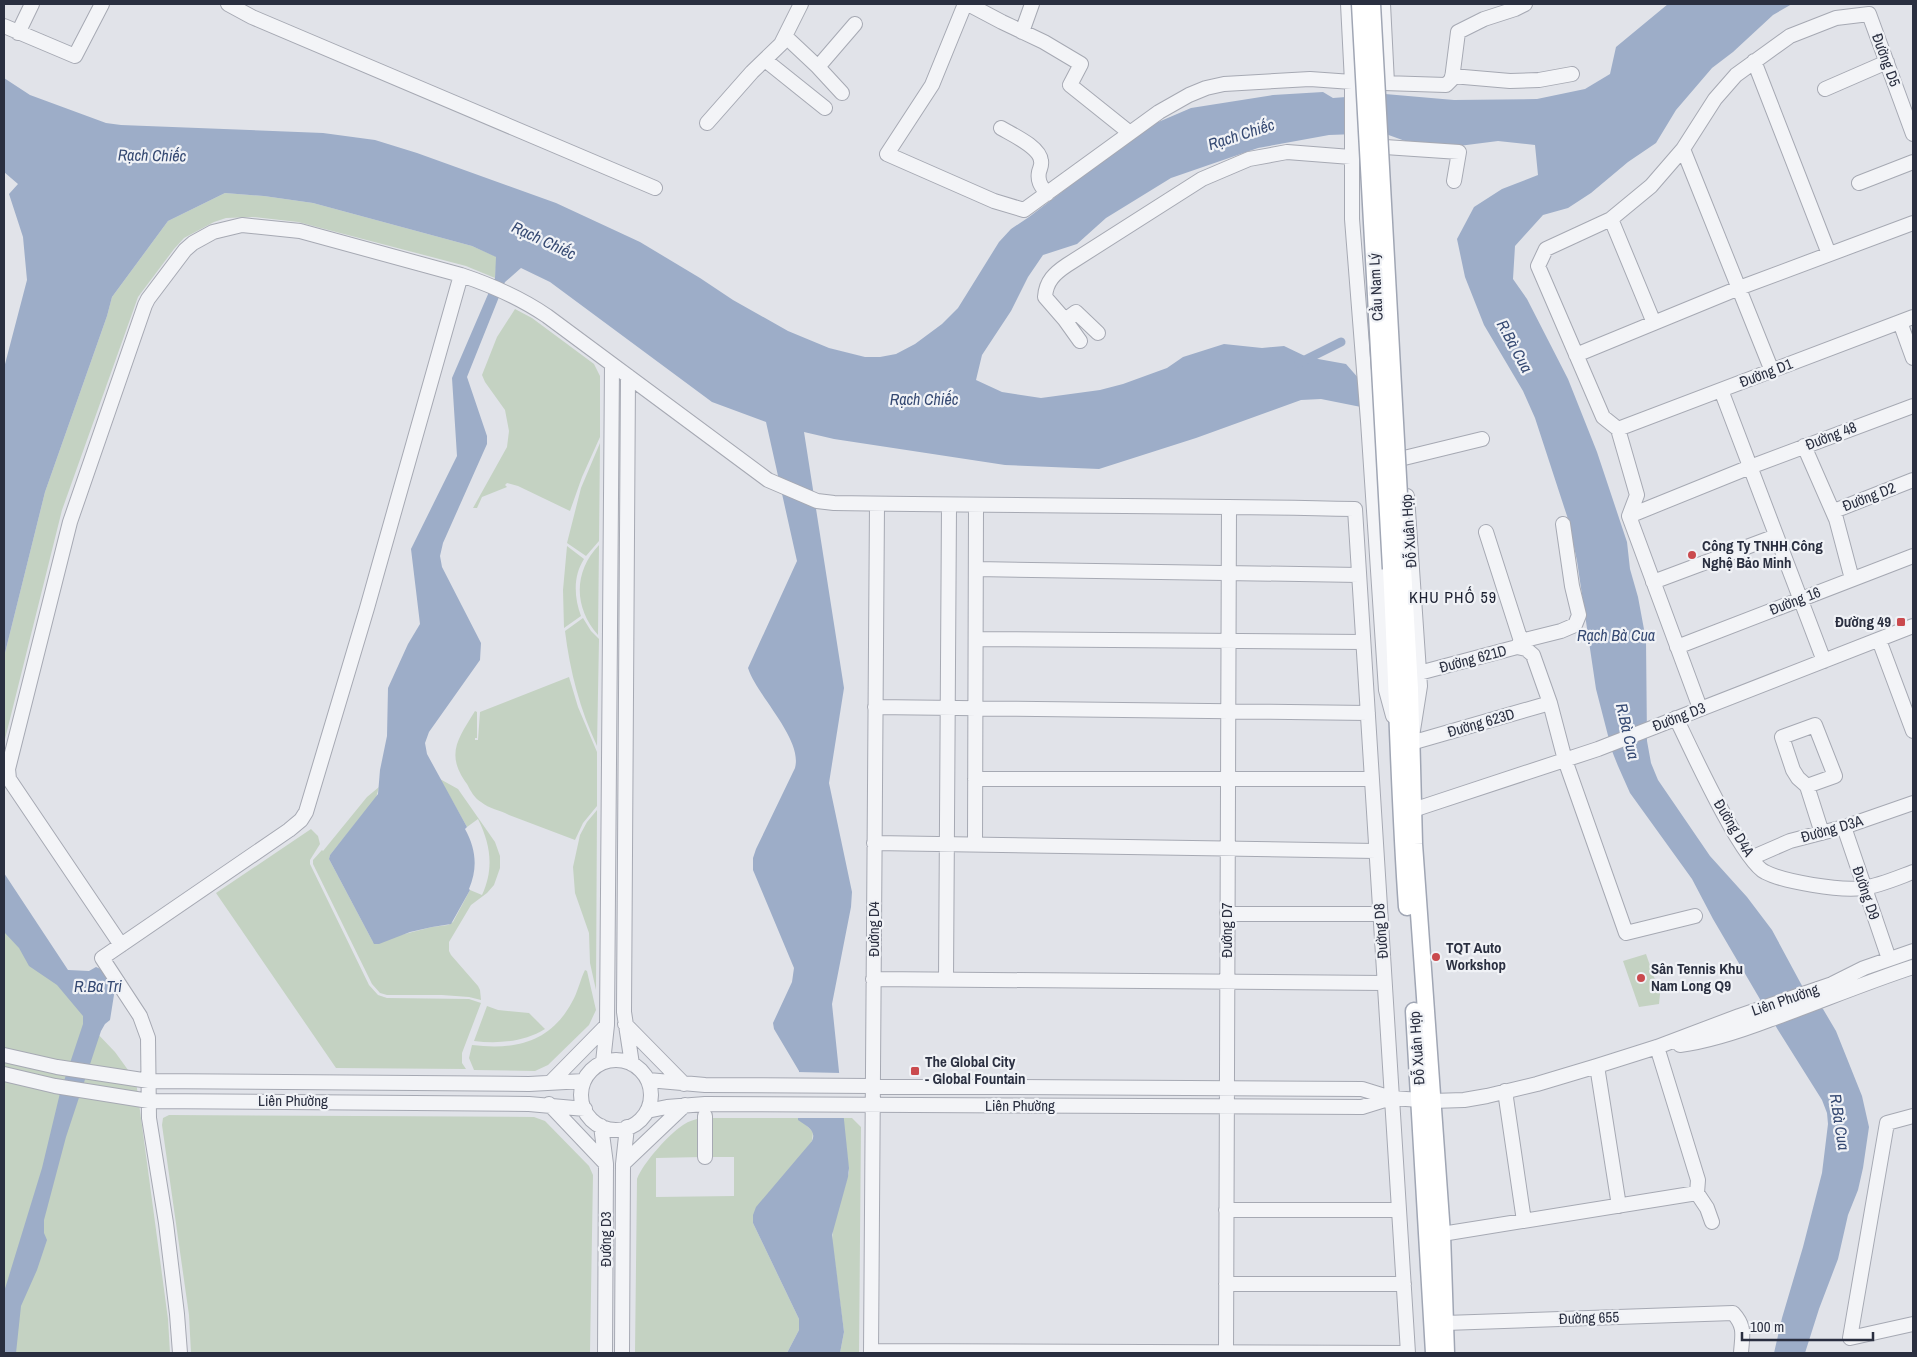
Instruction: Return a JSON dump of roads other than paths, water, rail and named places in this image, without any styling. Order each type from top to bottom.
[{"type":"main road","name":"Cầu Nam Lý","points":[[1360,4],[1397,569]]},
{"type":"main road","name":"Cầu Nam Lý","points":[[1372,4],[1397,569]]},
{"type":"main road","name":"Đỗ Xuân Hợp","points":[[1397,569],[1407,810],[1421,951],[1434,1353]]},
{"type":"main road","name":"Đỗ Xuân Hợp","points":[[1426,1100],[1442,1234],[1446,1353]]},
{"type":"street","points":[[18,33],[32,4]]},
{"type":"street","points":[[4,26],[75,56],[102,4]]},
{"type":"street","points":[[228,4],[252,17],[654,188]]},
{"type":"street","points":[[707,123],[752,72],[782,44],[801,4]]},
{"type":"street","points":[[1130,133],[1070,85],[1080,64],[1044,42],[966,4],[932,85],[887,154],[994,201],[1024,210],[1174,102],[1206,88],[1224,84],[1310,79],[1446,85],[1452,76],[1458,32],[1484,19],[1525,4]]},
{"type":"street","points":[[1022,32],[1032,4]]},
{"type":"street","points":[[1348,4],[1352,82]]},
{"type":"street","points":[[1383,4],[1387,83]]},
{"type":"street","name":"Đường D5","points":[[1754,61],[1790,36],[1836,18],[1869,14],[1913,134]]},
{"type":"street","points":[[818,67],[855,24]]},
{"type":"street","points":[[785,36],[842,93]]},
{"type":"street","points":[[765,60],[825,108]]},
{"type":"street","points":[[1700,708],[1629,516],[1637,495],[1618,429],[1603,416],[1538,266],[1546,249],[1611,218],[1651,186],[1683,150],[1715,99],[1736,75],[1754,61],[1829,254]]},
{"type":"street","points":[[1826,89],[1887,62]]},
{"type":"street","points":[[1452,76],[1510,81],[1539,80],[1572,74]]},
{"type":"street","name":"Đỗ Xuân Hợp","points":[[1352,82],[1352,219],[1386,690],[1405,743]]},
{"type":"street","points":[[1001,128],[1024,141],[1036,150],[1041,157],[1042,164],[1039,182],[1047,194]]},
{"type":"street","points":[[1683,150],[1772,371]]},
{"type":"street","points":[[1080,341],[1065,320],[1044,297],[1048,283],[1057,272],[1202,178],[1249,159],[1287,152],[1459,152],[1454,181]]},
{"type":"street","points":[[1859,183],[1913,162]]},
{"type":"street","points":[[1611,218],[1654,323]]},
{"type":"street","points":[[1576,355],[1738,288],[1913,223]]},
{"type":"street","points":[[121,945],[9,779],[8,772],[70,522],[148,298],[185,250],[193,243],[213,232],[242,225],[300,231],[462,275],[504,293],[539,311],[760,475],[776,484],[818,501],[949,506],[1229,507]]},
{"type":"street","points":[[180,1353],[178,1314],[149,1118],[150,1051],[148,1038],[144,1024],[102,958],[290,830],[301,820],[306,812],[367,608],[462,275]]},
{"type":"street","points":[[1065,320],[1076,312],[1098,333]]},
{"type":"street","name":"Đường D1","points":[[1618,429],[1913,317]]},
{"type":"street","points":[[1900,322],[1913,358]]},
{"type":"street","points":[[603,1062],[607,1025],[612,365]]},
{"type":"street","points":[[628,376],[624,966],[625,1024],[632,1064]]},
{"type":"street","points":[[1721,390],[1824,661]]},
{"type":"street","name":"Đường 48","points":[[1629,516],[1804,446],[1913,406]]},
{"type":"street","name":"Đỗ Xuân Hợp","points":[[1369,438],[1396,437],[1403,446],[1420,686],[1405,743]]},
{"type":"street","points":[[1404,458],[1482,439]]},
{"type":"street","points":[[1804,446],[1834,511],[1852,579]]},
{"type":"street","name":"Đường D2","points":[[1834,511],[1913,480]]},
{"type":"street","name":"Đường D4","points":[[871,1352],[877,504]]},
{"type":"street","points":[[946,980],[949,506]]},
{"type":"street","points":[[975,845],[976,506]]},
{"type":"street","name":"Đường D8","points":[[1229,507],[1355,510],[1408,1353]]},
{"type":"street","name":"Đường D7","points":[[1226,1352],[1229,507]]},
{"type":"street","name":"Đường 621D","points":[[1419,673],[1521,646],[1575,625],[1578,615],[1563,524]]},
{"type":"street","points":[[1486,532],[1521,646],[1533,655],[1550,703],[1565,760],[1626,932],[1694,916]]},
{"type":"street","points":[[1653,582],[1776,536]]},
{"type":"street","points":[[610,545],[626,546]]},
{"type":"street","name":"Đường 16","points":[[1677,647],[1913,556]]},
{"type":"street","points":[[976,569],[1359,575]]},
{"type":"street","name":"Đường D3","points":[[1407,810],[1598,749],[1913,626]]},
{"type":"street","points":[[976,640],[1363,642]]},
{"type":"street","points":[[1879,640],[1913,731]]},
{"type":"street","name":"Đường 623D","points":[[1405,743],[1550,703]]},
{"type":"street","points":[[875,707],[976,710],[1368,713]]},
{"type":"street","name":"Đường D4A","points":[[1671,719],[1744,849],[1763,872],[1794,881],[1848,889],[1864,888]]},
{"type":"street","points":[[1807,786],[1835,776],[1815,725],[1782,737],[1793,770],[1798,778],[1807,786],[1822,833]]},
{"type":"street","points":[[609,757],[625,758]]},
{"type":"street","points":[[975,779],[1372,779]]},
{"type":"street","name":"Đường D3A","points":[[1751,858],[1790,841],[1844,827],[1913,803]]},
{"type":"street","name":"Đường D9","points":[[1844,827],[1889,959]]},
{"type":"street","points":[[874,843],[1376,851]]},
{"type":"street","points":[[1864,888],[1913,872]]},
{"type":"street","points":[[1227,914],[1380,914]]},
{"type":"street","name":"Liên Phường","points":[[1657,1048],[1699,1042],[1742,1030],[1832,991],[1864,968],[1913,951]]},
{"type":"street","points":[[607,965],[624,966]]},
{"type":"street","name":"Liên Phường","points":[[648,1080],[684,1084],[1362,1089],[1392,1098],[1464,1100],[1506,1092],[1598,1066],[1657,1048],[1740,1016],[1913,967]]},
{"type":"street","points":[[873,979],[1384,983]]},
{"type":"street","points":[[625,1024],[684,1084]]},
{"type":"street","points":[[550,1083],[607,1025]]},
{"type":"street","points":[[1657,1048],[1698,1180],[1697,1193],[1707,1208],[1712,1222]]},
{"type":"street","name":"Liên Phường","points":[[4,1055],[57,1067],[149,1081],[550,1083],[584,1081]]},
{"type":"street","points":[[616,1060],[632,1064],[642,1070],[648,1080],[651,1097],[647,1111],[639,1121],[628,1128],[615,1129],[601,1126],[590,1118],[585,1109],[582,1095],[584,1081],[592,1070],[603,1062],[616,1060]]},
{"type":"street","points":[[1598,1066],[1619,1206]]},
{"type":"street","name":"Liên Phường","points":[[4,1074],[55,1086],[149,1101],[549,1104],[585,1109]]},
{"type":"street","points":[[235,1081],[236,1101]]},
{"type":"street","points":[[1506,1092],[1524,1221]]},
{"type":"street","name":"Liên Phường","points":[[647,1111],[685,1105],[846,1104],[873,1106],[1362,1107],[1392,1098]]},
{"type":"street","points":[[549,1104],[606,1164]]},
{"type":"street","points":[[623,1164],[685,1105]]},
{"type":"street","points":[[705,1116],[705,1157]]},
{"type":"street","points":[[1913,1116],[1887,1123],[1850,1338],[1913,1324]]},
{"type":"street","name":"Đường D3","points":[[601,1126],[606,1164],[605,1353]]},
{"type":"street","name":"Đường D3","points":[[622,1353],[623,1164],[628,1128]]},
{"type":"street","points":[[1442,1234],[1697,1193]]},
{"type":"street","points":[[1226,1210],[1399,1210]]},
{"type":"street","points":[[1226,1284],[1404,1284]]},
{"type":"street","name":"Đường 655","points":[[1445,1323],[1733,1313],[1740,1321],[1743,1329],[1741,1353]]},
{"type":"street","points":[[606,1322],[622,1322]]},
{"type":"street","points":[[871,1352],[1408,1353]]},
{"type":"water","points":[[1668,4],[1792,4],[1773,15],[1733,52],[1712,68],[1676,110],[1656,143],[1628,162],[1591,193],[1568,208],[1543,215],[1515,246],[1513,279],[1527,299],[1568,379],[1597,452],[1627,542],[1630,569],[1638,597],[1646,640],[1647,741],[1651,763],[1658,780],[1710,856],[1747,897],[1772,930],[1807,995],[1823,1009],[1836,1031],[1862,1096],[1869,1127],[1863,1168],[1858,1190],[1848,1215],[1838,1259],[1805,1353],[1774,1353],[1822,1173],[1828,1124],[1827,1113],[1822,1100],[1778,1030],[1713,919],[1692,879],[1630,793],[1618,766],[1612,751],[1596,689],[1577,561],[1568,519],[1535,418],[1523,391],[1484,325],[1465,277],[1457,239],[1474,207],[1502,189],[1538,175],[1535,145],[1498,141],[1451,147],[1408,142],[1383,133],[1329,135],[1258,148],[1171,178],[1106,218],[1077,244],[1043,255],[1028,277],[1011,311],[982,355],[976,380],[1002,392],[1041,398],[1100,390],[1123,384],[1167,368],[1183,357],[1224,344],[1262,348],[1284,346],[1307,357],[1346,364],[1360,380],[1361,407],[1321,399],[1301,400],[1196,438],[1099,469],[1005,465],[834,439],[804,432],[844,688],[829,783],[852,892],[851,907],[832,1004],[849,1168],[832,1235],[844,1332],[840,1353],[787,1353],[799,1330],[799,1319],[753,1223],[756,1207],[812,1141],[813,1137],[812,1131],[798,1120],[799,1071],[774,1029],[773,1023],[792,982],[794,968],[753,870],[753,858],[756,849],[795,768],[796,757],[786,731],[760,691],[748,668],[797,561],[766,422],[712,402],[550,282],[521,268],[505,282],[467,377],[487,436],[487,444],[443,543],[440,556],[442,567],[481,643],[480,660],[429,732],[425,743],[427,754],[467,827],[465,829],[472,844],[475,866],[470,890],[451,924],[410,932],[379,944],[374,944],[329,859],[330,855],[378,794],[380,770],[387,736],[388,688],[408,644],[420,624],[411,549],[457,456],[452,378],[495,278],[496,257],[472,246],[313,203],[264,196],[225,193],[168,221],[112,297],[45,492],[4,657],[4,368],[27,280],[23,237],[9,194],[18,184],[4,172],[4,78],[30,95],[106,123],[323,133],[375,140],[417,153],[556,203],[640,242],[733,300],[788,331],[829,348],[865,357],[880,357],[896,354],[915,344],[942,324],[958,308],[999,242],[1011,229],[1156,123],[1191,108],[1273,95],[1323,92],[1333,98],[1385,94],[1454,100],[1537,99],[1585,89],[1610,74],[1616,47]]},
{"type":"water","name":"R.Ba Tri","points":[[4,873],[68,970],[89,971],[96,967],[117,976],[110,1020],[101,1031],[66,1137],[44,1220],[44,1233],[47,1240],[37,1270],[21,1306],[16,1353],[4,1353],[4,1292],[42,1168],[60,1093],[83,1024],[83,1016],[57,985],[29,966],[19,948],[4,932]]},
{"type":"waterway","points":[[1299,363],[1341,342]]},
{"type":"place","name":"Công Ty TNHH Công Nghệ Bảo Minh","points":[[1692,555]]},
{"type":"place","name":"Đường 49","points":[[1901,622]]},
{"type":"place","name":"TQT Auto Workshop","points":[[1436,957]]},
{"type":"place","name":"Sân Tennis Khu Nam Long Q9","points":[[1641,978]]},
{"type":"place","name":"The Global City - Global Fountain","points":[[915,1071]]},
{"type":"district","name":"KHU PHỐ 59","points":[[1453,597]]},
{"type":"water label","name":"Rạch Chiếc","points":[[1241,134]]},
{"type":"water label","name":"Rạch Chiếc","points":[[152,155]]},
{"type":"water label","name":"Rạch Chiếc","points":[[544,240]]},
{"type":"water label","name":"R.Bà Cua","points":[[1515,346]]},
{"type":"water label","name":"Rạch Chiếc","points":[[924,399]]},
{"type":"water label","name":"Rạch Bà Cua","points":[[1616,635]]},
{"type":"water label","name":"R.Bà Cua","points":[[1628,731]]},
{"type":"water label","name":"R.Bà Cua","points":[[1840,1122]]}]
